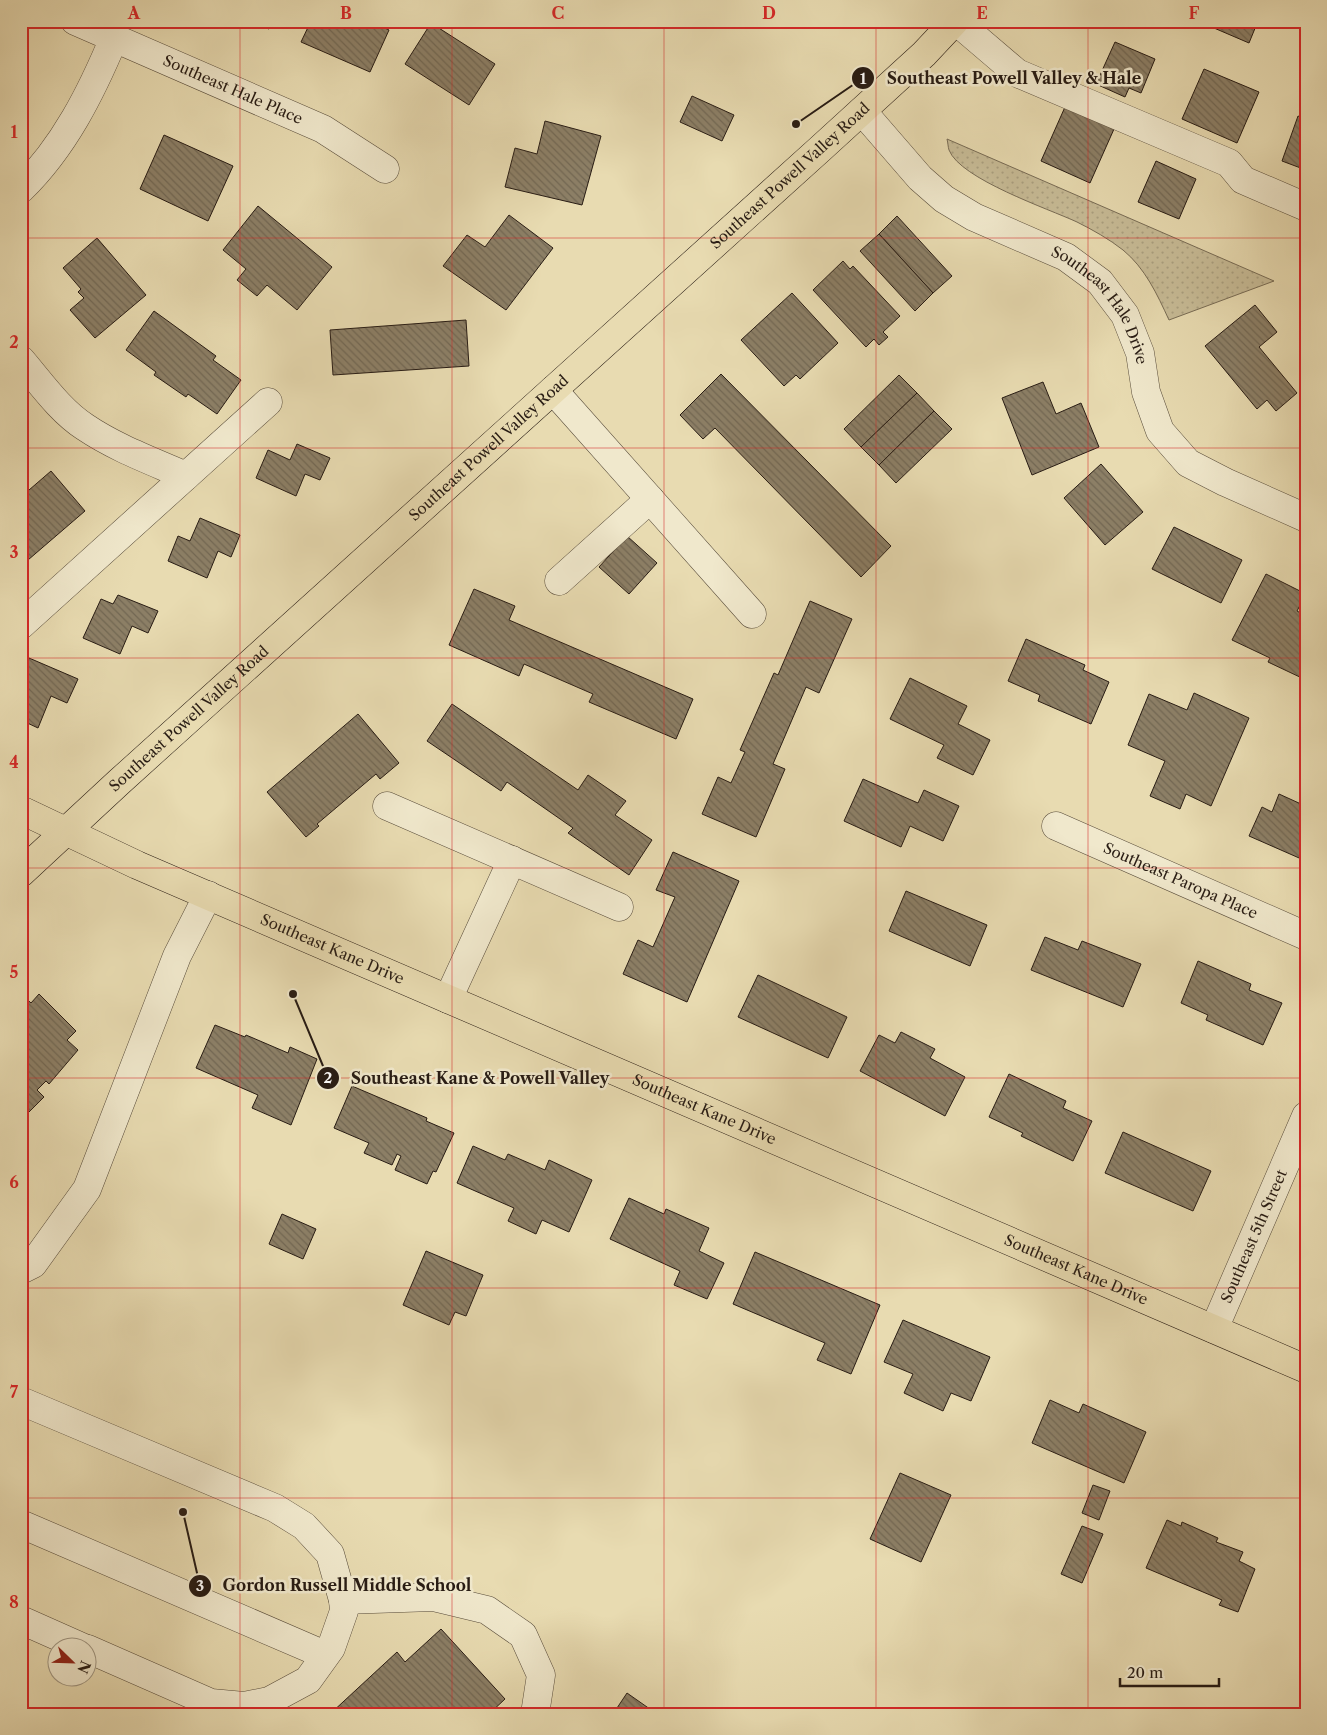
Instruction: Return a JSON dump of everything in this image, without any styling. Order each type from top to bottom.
[{"type":"main road","name":"Southeast Powell Valley Road","points":[[21,873],[862,111],[956,21]]},
{"type":"main road","name":"Southeast Kane Drive","points":[[21,810],[208,895],[1306,1369]]},
{"type":"street","name":"Southeast Hale Place","points":[[75,21],[323,129],[385,169]]},
{"type":"street","points":[[956,21],[1017,72],[1228,163],[1243,180],[1306,207]]},
{"type":"street","points":[[21,189],[52,154],[73,122],[92,89],[114,38]]},
{"type":"street","name":"Southeast Hale Drive","points":[[862,111],[920,178],[944,199],[974,217],[1066,257],[1100,282],[1125,316],[1140,353],[1146,392],[1160,431],[1188,463],[1225,482],[1306,518]]},
{"type":"street","points":[[21,360],[54,399],[84,427],[120,446],[186,476]]},
{"type":"street","points":[[553,390],[752,614]]},
{"type":"street","points":[[21,625],[268,402]]},
{"type":"street","points":[[559,581],[650,499]]},
{"type":"street","points":[[387,806],[619,907]]},
{"type":"street","name":"Southeast Paropa Place","points":[[1056,826],[1306,936]]},
{"type":"street","points":[[448,999],[512,860]]},
{"type":"street","points":[[21,1270],[33,1264],[87,1188],[176,956],[208,895]]},
{"type":"street","name":"Southeast 5th Street","points":[[1214,1329],[1306,1116]]},
{"type":"street","points":[[21,1401],[275,1508],[304,1526],[330,1554],[344,1611],[331,1648],[308,1680],[269,1701],[244,1706],[211,1703],[98,1653]]},
{"type":"street","points":[[21,1524],[325,1656]]},
{"type":"street","points":[[342,1600],[433,1597],[487,1610],[523,1635],[541,1675],[535,1714]]},
{"type":"street","points":[[21,1620],[62,1638]]},
{"type":"shaded area","points":[[947,139],[1274,281],[1169,320],[1144,273],[1123,250],[1107,238],[1083,225],[1007,192],[970,172],[957,161],[949,150]]},
{"type":"building","points":[[250,21],[272,21],[269,29]]},
{"type":"building","points":[[311,21],[370,21],[389,30],[370,72],[301,42]]},
{"type":"building","points":[[1208,21],[1258,21],[1249,43],[1207,25]]},
{"type":"building","points":[[431,23],[495,64],[469,105],[405,64]]},
{"type":"building","points":[[1115,42],[1155,59],[1141,93],[1129,88],[1125,97],[1096,84]]},
{"type":"building","points":[[1204,69],[1259,92],[1237,143],[1182,119]]},
{"type":"building","points":[[692,96],[734,115],[722,141],[680,122]]},
{"type":"building","points":[[1065,107],[1114,129],[1090,183],[1041,161]]},
{"type":"building","points":[[1298,116],[1306,119],[1306,170],[1282,161]]},
{"type":"building","points":[[545,121],[601,136],[582,205],[505,187],[515,148],[537,154]]},
{"type":"building","points":[[164,135],[233,166],[208,221],[140,189]]},
{"type":"building","points":[[1156,161],[1196,179],[1179,219],[1138,202]]},
{"type":"building","points":[[258,206],[332,267],[297,310],[267,285],[257,296],[237,280],[246,269],[223,250]]},
{"type":"building","points":[[509,215],[553,248],[506,310],[443,266],[467,235],[485,247]]},
{"type":"building","points":[[897,216],[952,276],[933,293],[879,234]]},
{"type":"building","points":[[879,234],[933,293],[915,311],[860,251]]},
{"type":"building","points":[[97,238],[146,295],[95,338],[70,310],[84,298],[78,292],[81,289],[63,268]]},
{"type":"building","points":[[843,261],[850,269],[853,266],[900,316],[883,332],[888,337],[879,345],[874,339],[866,347],[813,290]]},
{"type":"building","points":[[792,293],[838,343],[800,379],[796,375],[784,386],[741,340]]},
{"type":"building","points":[[1255,305],[1277,332],[1259,347],[1297,393],[1276,411],[1267,400],[1257,409],[1205,346]]},
{"type":"building","points":[[154,311],[216,356],[213,360],[241,380],[217,414],[188,394],[186,397],[154,375],[156,372],[126,350]]},
{"type":"building","points":[[466,320],[469,366],[333,375],[330,330]]},
{"type":"building","points":[[721,374],[891,546],[861,577],[715,428],[703,439],[680,415]]},
{"type":"building","points":[[899,375],[917,393],[861,447],[844,429]]},
{"type":"building","points":[[1043,382],[1056,414],[1081,403],[1099,447],[1032,475],[1002,398]]},
{"type":"building","points":[[917,393],[934,411],[879,465],[861,447]]},
{"type":"building","points":[[934,411],[952,429],[896,483],[879,465]]},
{"type":"building","points":[[297,444],[330,458],[320,480],[305,474],[296,496],[256,478],[268,450],[290,460]]},
{"type":"building","points":[[1101,464],[1143,512],[1105,545],[1064,498]]},
{"type":"building","points":[[51,471],[85,511],[21,566],[21,481],[29,490]]},
{"type":"building","points":[[200,518],[240,535],[231,557],[218,551],[207,578],[168,561],[178,536],[190,541]]},
{"type":"building","points":[[1174,527],[1242,560],[1221,603],[1152,569]]},
{"type":"building","points":[[627,536],[657,563],[629,594],[599,567]]},
{"type":"building","points":[[1266,574],[1306,594],[1297,611],[1306,616],[1306,675],[1304,679],[1268,662],[1270,658],[1232,640]]},
{"type":"building","points":[[474,589],[515,606],[509,620],[693,699],[676,739],[589,702],[593,694],[524,664],[519,676],[449,645]]},
{"type":"building","points":[[118,595],[158,611],[148,633],[132,626],[120,654],[83,638],[101,599],[113,604]]},
{"type":"building","points":[[810,601],[852,619],[819,693],[806,687],[773,764],[785,769],[756,837],[702,814],[718,777],[731,783],[745,752],[740,750],[774,673],[778,675]]},
{"type":"building","points":[[1026,639],[1085,665],[1083,670],[1109,682],[1091,724],[1038,701],[1040,695],[1008,681]]},
{"type":"building","points":[[29,658],[78,679],[67,703],[51,696],[38,728],[21,720],[21,674]]},
{"type":"building","points":[[910,678],[967,706],[958,724],[990,740],[973,775],[937,758],[944,745],[890,719]]},
{"type":"building","points":[[1194,693],[1249,718],[1211,806],[1186,794],[1180,809],[1150,796],[1165,761],[1128,745],[1149,694],[1187,710]]},
{"type":"building","points":[[452,704],[578,790],[588,775],[626,801],[615,815],[652,840],[629,875],[568,833],[573,828],[507,782],[501,791],[427,741]]},
{"type":"building","points":[[358,714],[399,763],[380,779],[376,774],[317,824],[319,826],[306,837],[267,792]]},
{"type":"building","points":[[863,779],[918,803],[924,790],[959,806],[943,841],[910,826],[901,847],[844,821]]},
{"type":"building","points":[[1279,794],[1301,804],[1306,794],[1306,861],[1249,836],[1262,807],[1272,812]]},
{"type":"building","points":[[673,852],[739,881],[687,1002],[623,974],[638,940],[653,947],[675,897],[656,890]]},
{"type":"building","points":[[906,891],[987,925],[970,966],[889,931]]},
{"type":"building","points":[[1045,937],[1078,950],[1082,941],[1141,964],[1123,1007],[1031,970]]},
{"type":"building","points":[[1198,961],[1251,984],[1249,990],[1282,1003],[1263,1045],[1206,1020],[1208,1015],[1181,1003]]},
{"type":"building","points":[[758,975],[847,1017],[828,1058],[738,1017]]},
{"type":"building","points":[[21,994],[31,1003],[39,994],[76,1031],[67,1040],[78,1050],[49,1084],[46,1081],[37,1090],[44,1097],[23,1118],[21,1116]]},
{"type":"building","points":[[215,1025],[245,1037],[246,1035],[288,1053],[290,1047],[317,1059],[291,1125],[252,1108],[258,1095],[196,1068]]},
{"type":"building","points":[[901,1032],[935,1049],[930,1058],[965,1077],[945,1116],[860,1071],[879,1035],[895,1043]]},
{"type":"building","points":[[1009,1074],[1066,1101],[1063,1108],[1092,1121],[1073,1161],[1021,1136],[1023,1133],[989,1117]]},
{"type":"building","points":[[352,1086],[427,1118],[426,1121],[454,1133],[436,1172],[433,1171],[427,1184],[395,1170],[401,1156],[397,1154],[392,1165],[364,1153],[369,1143],[334,1128]]},
{"type":"building","points":[[1123,1132],[1211,1171],[1193,1211],[1105,1173]]},
{"type":"building","points":[[473,1146],[505,1160],[508,1154],[545,1170],[549,1160],[592,1180],[569,1232],[542,1220],[536,1234],[508,1221],[514,1208],[457,1183]]},
{"type":"building","points":[[629,1198],[664,1214],[666,1209],[709,1228],[699,1251],[724,1263],[707,1299],[674,1285],[680,1271],[610,1239]]},
{"type":"building","points":[[282,1214],[316,1229],[303,1259],[269,1244]]},
{"type":"building","points":[[426,1251],[483,1275],[466,1316],[455,1312],[449,1325],[403,1305]]},
{"type":"building","points":[[755,1252],[880,1305],[851,1374],[817,1360],[825,1343],[733,1304]]},
{"type":"building","points":[[903,1320],[990,1357],[971,1401],[951,1393],[943,1411],[904,1393],[913,1374],[884,1362]]},
{"type":"building","points":[[1050,1400],[1079,1413],[1083,1404],[1146,1432],[1124,1483],[1032,1443]]},
{"type":"building","points":[[900,1473],[951,1495],[921,1562],[870,1539]]},
{"type":"building","points":[[1093,1485],[1110,1491],[1099,1520],[1082,1513]]},
{"type":"building","points":[[1167,1520],[1181,1526],[1182,1522],[1218,1538],[1216,1542],[1243,1552],[1239,1561],[1255,1569],[1238,1612],[1219,1605],[1222,1600],[1146,1568]]},
{"type":"building","points":[[1082,1526],[1103,1534],[1082,1583],[1061,1574]]},
{"type":"building","points":[[441,1629],[505,1699],[489,1714],[330,1714],[397,1652],[405,1662]]},
{"type":"building","points":[[627,1693],[657,1714],[613,1714]]},
{"type":"place","name":"Southeast Powell Valley & Hale","points":[[796,124]]},
{"type":"place","name":"Southeast Kane & Powell Valley","points":[[293,994]]},
{"type":"place","name":"Gordon Russell Middle School","points":[[183,1512]]}]
